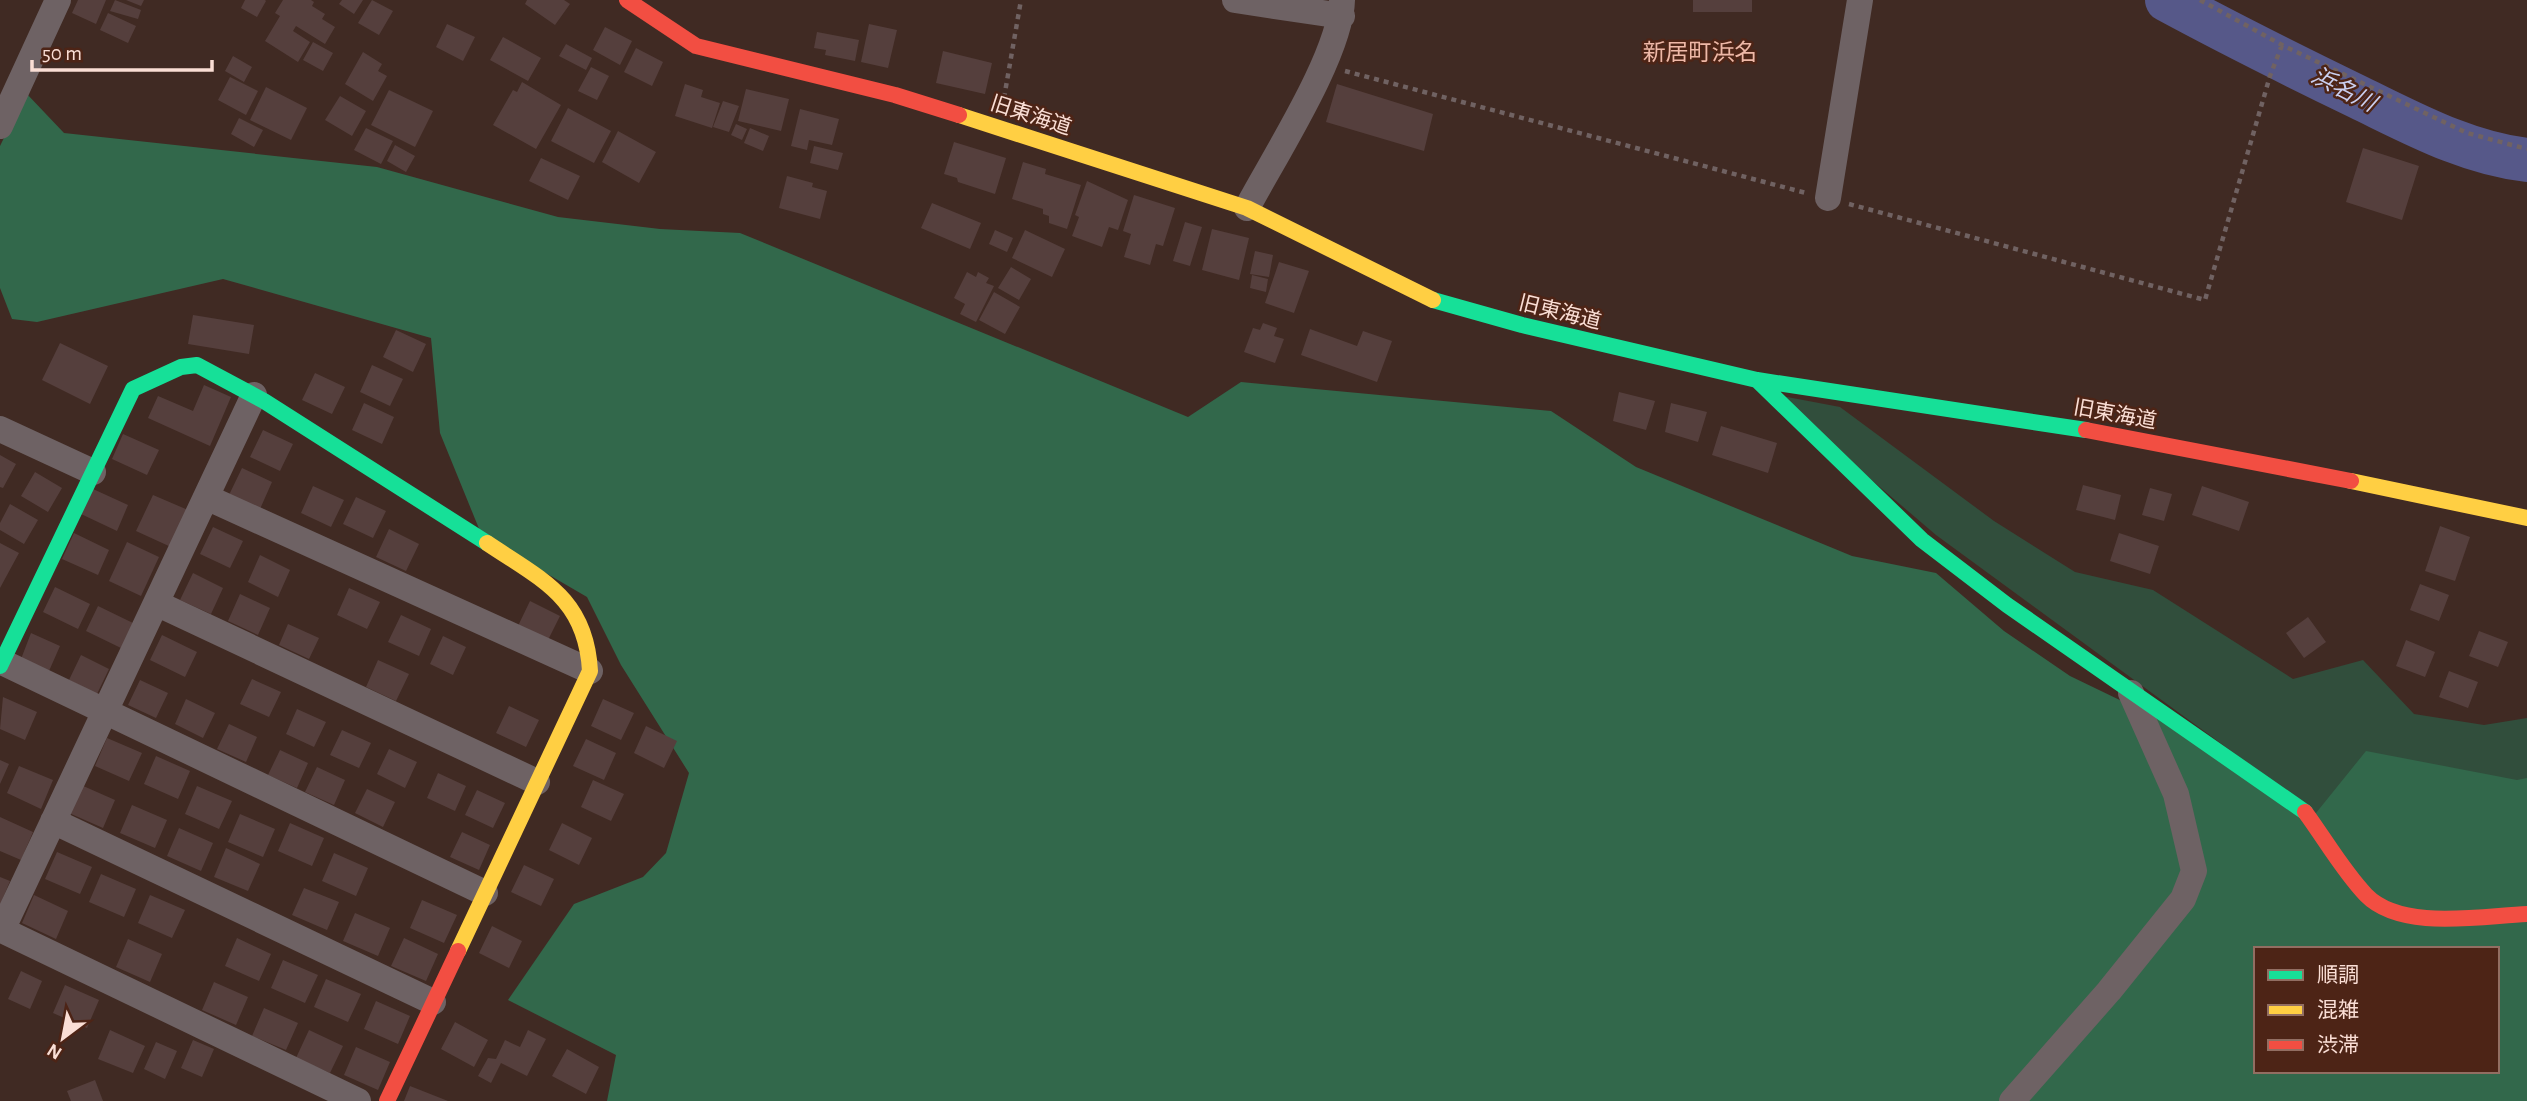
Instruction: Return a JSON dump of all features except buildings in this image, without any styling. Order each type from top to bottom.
[{"type":"street","points":[[0,126],[58,0]]},
{"type":"street","name":"旧東海道","points":[[627,0],[664,12],[696,46],[895,95],[999,126],[1247,208],[1427,298],[1522,325],[1757,380],[1998,414],[2213,452],[2527,518]]},
{"type":"street","points":[[1235,0],[1342,8],[1323,65],[1247,208]]},
{"type":"street","points":[[1828,198],[1860,0]]},
{"type":"street","points":[[387,1101],[590,671],[589,643],[571,605],[516,562],[254,395],[198,365],[171,370],[133,388],[1,664],[485,893]]},
{"type":"street","points":[[1757,380],[1922,540],[2007,605],[2305,812],[2366,895],[2388,911],[2420,918],[2527,914]]},
{"type":"street","points":[[254,395],[1,930],[358,1101]]},
{"type":"street","points":[[0,429],[93,472]]},
{"type":"street","points":[[206,497],[590,671]]},
{"type":"street","points":[[156,603],[537,782]]},
{"type":"street","points":[[2012,1101],[2109,991],[2183,899],[2194,871],[2176,794],[2130,691]]},
{"type":"street","points":[[53,821],[433,1002]]},
{"type":"path","points":[[999,126],[1021,0]]},
{"type":"path","points":[[2200,0],[2282,45],[2467,133],[2527,149]]},
{"type":"path","points":[[1323,65],[2206,300],[2270,76],[2282,45]]},
{"type":"green space","points":[[26,93],[64,133],[377,167],[558,217],[660,229],[740,233],[1188,417],[1241,382],[1551,411],[1636,467],[1852,556],[1936,573],[2004,631],[2070,676],[2186,732],[2316,813],[2366,751],[2517,780],[2527,778],[2527,1101],[607,1101],[616,1055],[508,1000],[574,904],[643,877],[666,853],[689,773],[621,665],[587,597],[482,536],[440,433],[431,338],[223,279],[37,322],[12,319],[0,288],[0,146]]},
{"type":"green space","points":[[1771,394],[1840,407],[1994,521],[2075,572],[2153,590],[2293,679],[2363,660],[2414,714],[2484,725],[2527,718],[2527,779],[2316,813],[1936,535]]},
{"type":"waterway","name":"浜名川","points":[[2167,0],[2419,127],[2482,151],[2527,160]]},
{"type":"traffic: fast","points":[[1433,300],[1522,325],[1757,380],[2086,430]]},
{"type":"traffic: fast","points":[[0,666],[133,389],[181,367],[197,365],[264,401],[487,543]]},
{"type":"traffic: fast","points":[[1757,380],[1922,540],[2007,605],[2305,812]]},
{"type":"traffic: slow","points":[[959,115],[1247,208],[1433,300]]},
{"type":"traffic: slow","points":[[2351,481],[2527,518]]},
{"type":"traffic: slow","points":[[458,951],[590,671],[587,646],[580,625],[570,608],[543,581],[487,543]]},
{"type":"traffic: jam","points":[[627,0],[696,46],[895,95],[959,115]]},
{"type":"traffic: jam","points":[[2086,430],[2351,481]]},
{"type":"traffic: jam","points":[[2305,812],[2358,886],[2381,906],[2399,913],[2442,919],[2527,914]]},
{"type":"traffic: jam","points":[[387,1101],[458,951]]},
{"type":"district","name":"新居町浜名","points":[[1700,52]]}]
